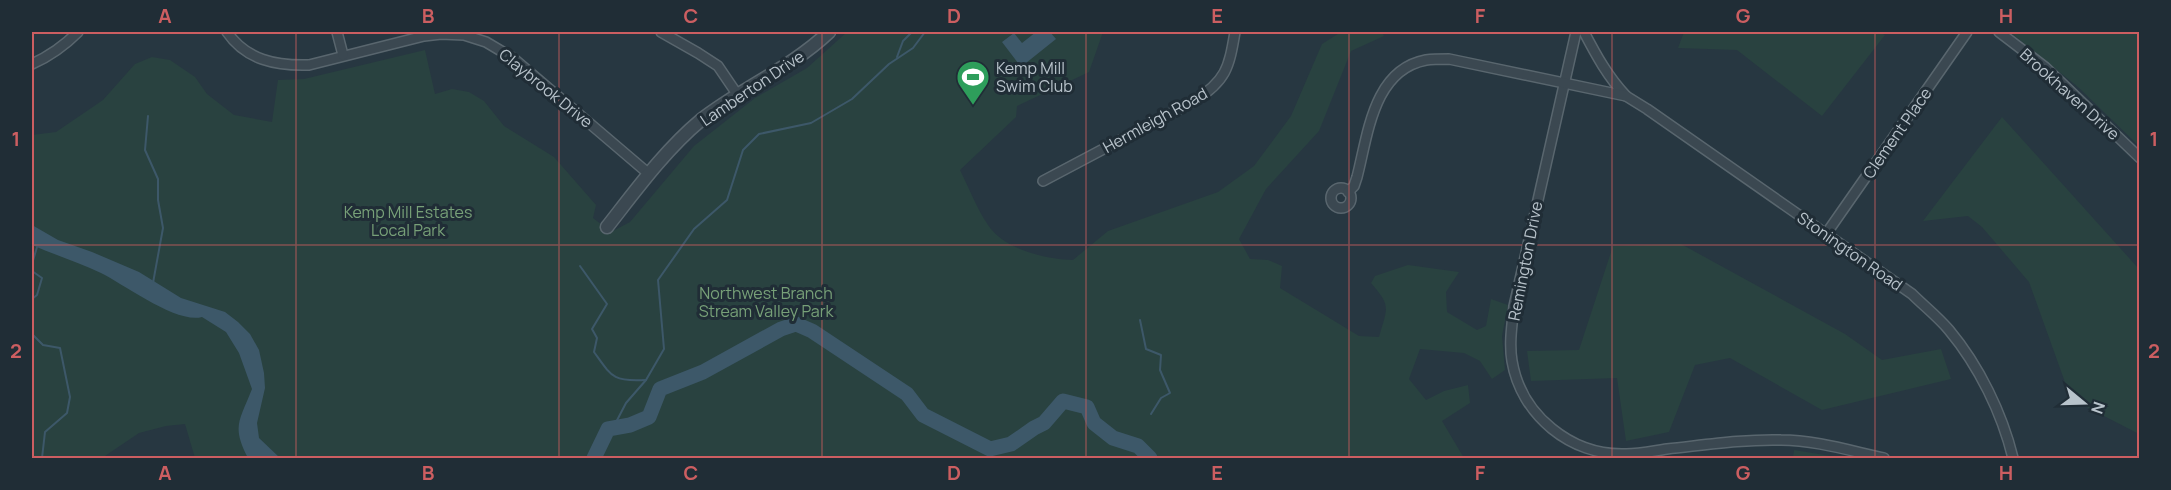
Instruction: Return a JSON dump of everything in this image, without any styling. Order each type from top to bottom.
[{"type":"street","points":[[32,64],[56,51],[78,32]]},
{"type":"street","name":"Claybrook Drive","points":[[227,32],[240,48],[261,59],[281,64],[309,65],[343,55],[441,34],[464,35],[486,42],[513,58],[649,174]]},
{"type":"street","points":[[338,32],[343,55]]},
{"type":"street","points":[[661,32],[718,66],[737,94]]},
{"type":"street","name":"Lamberton Drive","points":[[607,227],[649,174],[700,122],[737,94],[791,63],[829,32]]},
{"type":"street","name":"Hermleigh Road","points":[[1042,181],[1194,101],[1212,89],[1220,81],[1231,56],[1235,32]]},
{"type":"street","name":"Remington Drive","points":[[1576,32],[1514,306],[1510,344],[1519,388],[1541,420],[1559,435],[1601,452],[1625,454],[1731,442],[1782,440],[1805,441],[1884,459]]},
{"type":"street","name":"Stonington Road","points":[[1584,32],[1616,86],[1626,96],[1912,294],[1948,329],[1978,374],[1996,407],[2013,459]]},
{"type":"street","name":"Clement Place","points":[[1826,234],[1967,32]]},
{"type":"street","name":"Brookhaven Drive","points":[[1999,32],[2045,67],[2139,158]]},
{"type":"street","name":"Stonington Road","points":[[1348,192],[1354,186],[1357,177],[1373,113],[1381,93],[1389,82],[1406,68],[1424,61],[1449,58],[1626,96]]},
{"type":"green space","name":"Northwest Branch Stream Valley Park","points":[[847,32],[1103,32],[1089,72],[1017,106],[1016,117],[960,170],[980,212],[995,234],[1026,252],[1050,258],[1073,260],[1108,231],[1218,192],[1254,166],[1291,116],[1322,44],[1341,32],[1382,32],[1384,36],[1351,51],[1319,131],[1266,189],[1239,239],[1250,259],[1268,260],[1282,266],[1280,288],[1359,336],[1379,337],[1386,313],[1382,297],[1371,283],[1375,276],[1408,265],[1459,272],[1446,292],[1447,312],[1477,330],[1486,326],[1491,299],[1508,305],[1502,336],[1505,370],[1492,379],[1480,361],[1464,353],[1420,349],[1409,379],[1426,400],[1444,391],[1468,385],[1470,403],[1442,421],[1464,458],[195,458],[185,424],[139,433],[102,458],[32,458],[32,135],[56,132],[103,100],[135,64],[152,57],[170,60],[195,77],[207,94],[234,115],[272,122],[278,80],[304,79],[425,50],[435,94],[452,89],[469,92],[484,101],[504,126],[554,157],[596,205],[593,218],[611,232],[630,222],[694,146],[755,98],[807,68]]},
{"type":"green space","points":[[1684,32],[1879,32],[1885,35],[1822,116],[1737,50],[1678,48]]},
{"type":"green space","points":[[2010,32],[2139,32],[2139,146],[2078,87]]},
{"type":"green space","points":[[2002,117],[2139,269],[2139,434],[2071,399],[2029,282],[1982,227],[1968,216],[1923,221]]},
{"type":"green space","points":[[1681,244],[1845,334],[1882,360],[1941,349],[1951,379],[1822,410],[1730,358],[1695,365],[1669,432],[1626,441],[1617,378],[1531,381],[1527,351],[1579,350],[1613,246]]},
{"type":"green space","points":[[1794,450],[1843,458],[1793,458]]},
{"type":"water","points":[[1036,32],[1050,32],[1056,39],[1021,67],[1002,42],[1014,33],[1022,43]]},
{"type":"water","points":[[32,225],[58,240],[139,272],[181,298],[225,312],[238,322],[250,334],[259,350],[264,373],[265,388],[257,423],[259,438],[280,458],[248,458],[243,447],[239,423],[252,389],[239,353],[226,332],[202,317],[191,318],[165,309],[101,273],[32,245]]},
{"type":"waterway","points":[[897,57],[903,41],[912,32]]},
{"type":"waterway","points":[[613,428],[626,403],[646,380],[664,349],[658,280],[694,229],[727,200],[743,150],[759,134],[811,123],[852,99],[889,64],[913,48],[925,32]]},
{"type":"waterway","points":[[148,116],[145,150],[158,179],[158,200],[163,228],[153,283]]},
{"type":"waterway","points":[[32,264],[37,247]]},
{"type":"waterway","points":[[580,266],[607,304],[592,329],[597,338],[594,352],[614,376],[626,380],[646,380]]},
{"type":"waterway","points":[[32,271],[42,278],[37,295],[32,299]]},
{"type":"waterway","points":[[1140,320],[1146,349],[1161,355],[1160,370],[1170,393],[1161,398],[1151,414]]},
{"type":"waterway","points":[[594,458],[608,429],[630,425],[649,417],[660,389],[703,372],[781,329],[796,324],[812,331],[907,394],[923,415],[990,449],[1011,444],[1044,423],[1063,401],[1087,407],[1094,423],[1113,438],[1138,446],[1150,458]]},
{"type":"waterway","points":[[32,334],[43,345],[60,348],[70,397],[67,413],[45,432],[42,458]]},
{"type":"place","name":"Kemp Mill Swim Club","points":[[973,106]]},
{"type":"park label","name":"Kemp Mill Estates Local Park","points":[[408,221]]}]
